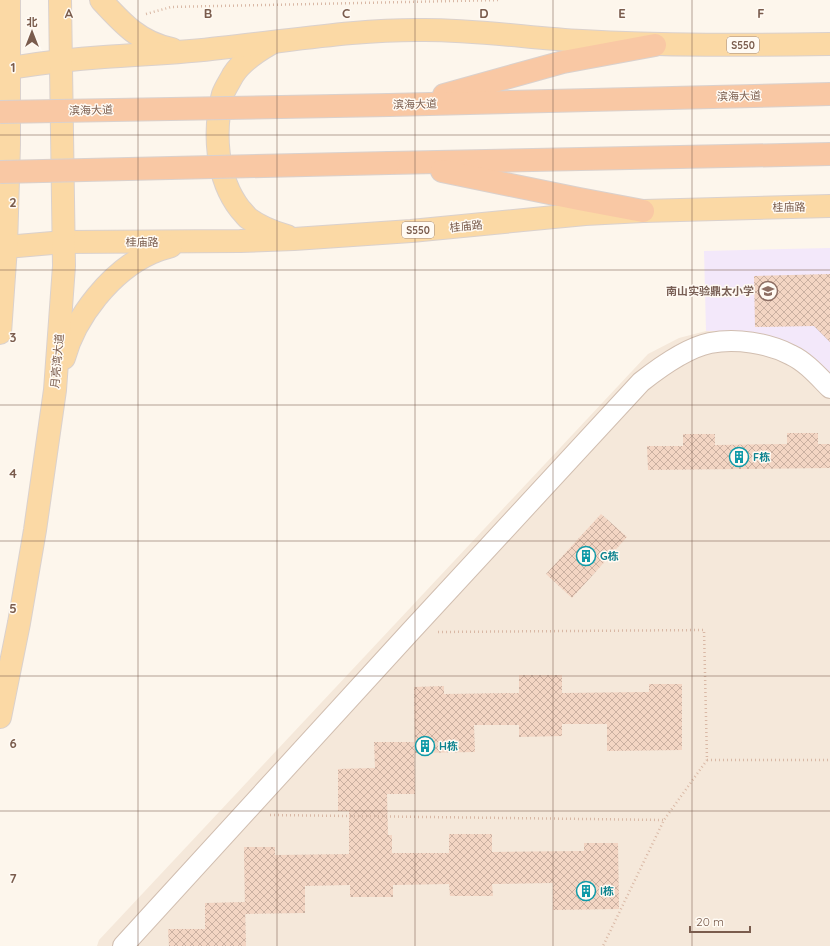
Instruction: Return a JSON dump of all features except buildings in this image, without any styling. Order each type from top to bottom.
[{"type":"highway","points":[[389,105],[442,96],[563,62],[655,45]]},
{"type":"highway","name":"滨海大道","points":[[0,112],[389,105],[830,94]]},
{"type":"highway","points":[[0,172],[830,154]]},
{"type":"highway","points":[[389,163],[453,173],[579,199],[643,210]]},
{"type":"main road","points":[[0,333],[9,145],[9,0]]},
{"type":"main road","name":"月亮湾大道","points":[[0,717],[19,623],[36,522],[55,390],[64,266],[60,0]]},
{"type":"main road","points":[[101,0],[120,21],[136,35],[159,47],[187,51]]},
{"type":"main road","name":"S550","points":[[10,68],[62,61],[187,51],[375,30],[474,32],[580,41],[655,45],[830,44]]},
{"type":"main road","points":[[273,42],[250,55],[234,74],[224,93],[218,119],[218,147],[223,175],[232,198],[247,217],[269,230],[294,239]]},
{"type":"main road","name":"桂庙路","points":[[3,247],[64,242],[294,239],[411,231],[643,210],[830,206]]},
{"type":"main road","points":[[55,390],[66,348],[89,306],[106,285],[128,267],[150,254],[173,246],[202,241]]},
{"type":"street","points":[[123,946],[410,632],[642,382],[662,365],[684,353],[710,343],[737,341],[763,344],[791,355],[812,370],[830,388]]},
{"type":"path","points":[[120,21],[171,7],[500,0]]},
{"type":"path","points":[[410,632],[704,630],[707,760],[664,820],[603,946]]},
{"type":"path","points":[[707,760],[830,760]]},
{"type":"path","points":[[243,814],[664,820]]},
{"type":"shaded area","name":"南山实验鼎太小学","points":[[830,248],[830,376],[793,345],[765,335],[737,331],[706,331],[704,251]]},
{"type":"shaded area","points":[[706,331],[737,331],[765,335],[793,345],[830,376],[830,946],[97,946],[99,940],[648,354],[679,338]]},
{"type":"place","name":"南山实验鼎太小学","points":[[768,291]]},
{"type":"place","name":"F栋","points":[[739,457]]},
{"type":"place","name":"G栋","points":[[586,556]]},
{"type":"place","name":"H栋","points":[[425,746]]},
{"type":"place","name":"I栋","points":[[586,891]]}]
